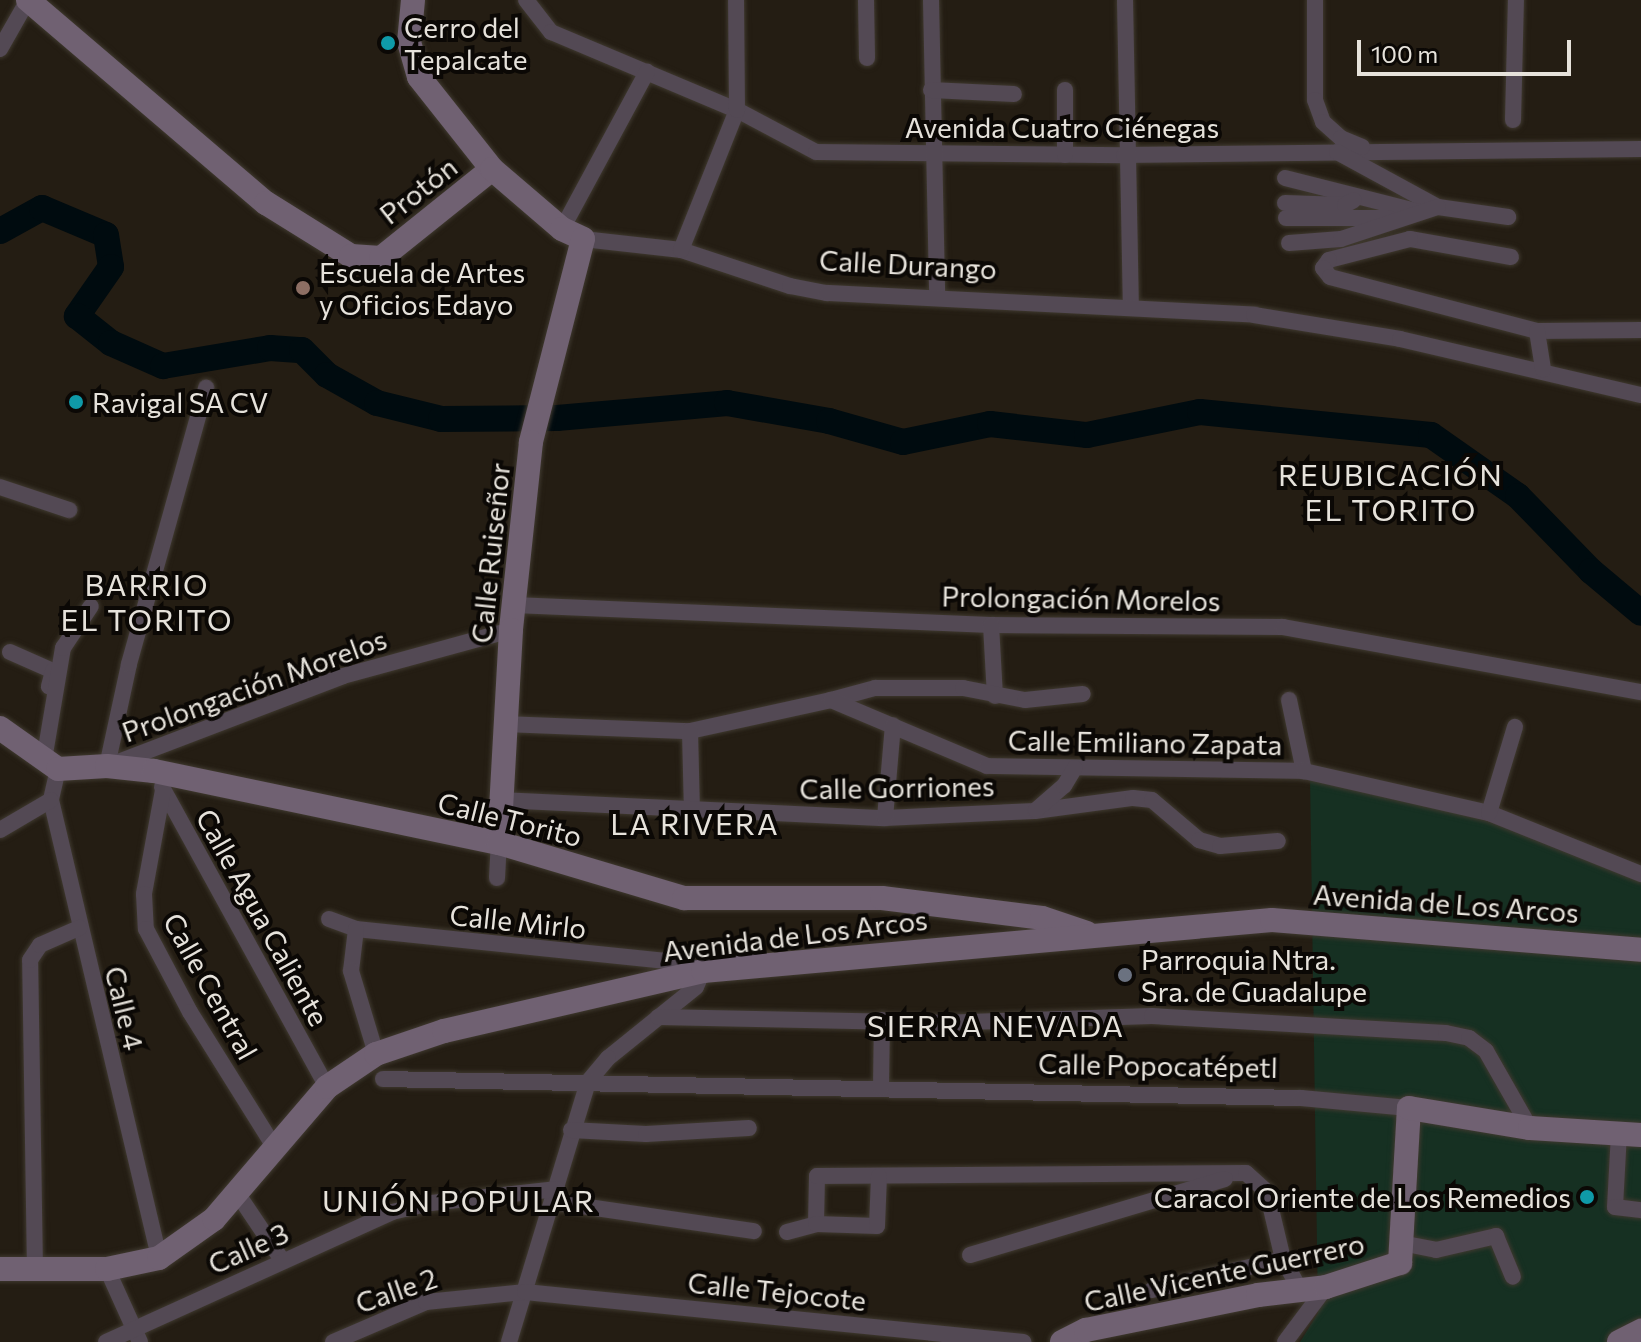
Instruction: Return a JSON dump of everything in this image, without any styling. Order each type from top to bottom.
[{"type":"street","points":[[0,49],[28,0]]},
{"type":"street","name":"Protón","points":[[28,0],[266,203],[351,256],[381,258],[492,169]]},
{"type":"street","points":[[413,0],[409,42],[419,77],[492,169],[572,234],[647,72]]},
{"type":"street","name":"Avenida Cuatro Ciénegas","points":[[526,0],[551,32],[737,110],[816,152],[1124,155],[1641,149]]},
{"type":"street","points":[[681,250],[737,110],[736,0]]},
{"type":"street","points":[[866,0],[867,58]]},
{"type":"street","points":[[931,0],[931,153],[937,296]]},
{"type":"street","points":[[1125,0],[1124,155],[1131,306]]},
{"type":"street","points":[[1315,0],[1315,100],[1323,122],[1341,138],[1371,150]]},
{"type":"street","points":[[1513,120],[1516,0]]},
{"type":"street","points":[[931,90],[1014,94]]},
{"type":"street","points":[[1065,90],[1065,155]]},
{"type":"street","points":[[1335,151],[1430,210]]},
{"type":"street","points":[[1285,178],[1356,199],[1508,217]]},
{"type":"street","points":[[1356,199],[1345,205],[1285,210],[1404,218]]},
{"type":"street","points":[[1289,243],[1341,239],[1430,210]]},
{"type":"street","name":"Calle Durango","points":[[572,234],[681,250],[802,289],[1254,315],[1543,370],[1641,395]]},
{"type":"street","name":"Calle Ruiseñor","points":[[497,878],[511,630],[531,442],[572,234]]},
{"type":"street","points":[[1511,257],[1410,239],[1329,260],[1323,268],[1330,277],[1537,331],[1641,330]]},
{"type":"street","points":[[1537,331],[1543,370]]},
{"type":"street","points":[[107,766],[129,664],[206,388]]},
{"type":"street","points":[[0,487],[69,510]]},
{"type":"street","name":"Prolongación Morelos","points":[[514,605],[991,625],[1283,627],[1641,692]]},
{"type":"street","points":[[45,761],[63,648],[91,606]]},
{"type":"street","points":[[991,625],[995,696]]},
{"type":"street","name":"Prolongación Morelos","points":[[107,766],[343,676],[511,630]]},
{"type":"street","points":[[10,652],[53,671],[45,761]]},
{"type":"street","points":[[504,724],[690,731],[875,688],[963,688],[1025,700],[1083,694]]},
{"type":"street","name":"Calle Emiliano Zapata","points":[[831,700],[987,766],[1304,771],[1489,813],[1641,874]]},
{"type":"street","points":[[1289,700],[1304,771]]},
{"type":"street","points":[[885,818],[893,725]]},
{"type":"street","points":[[1489,813],[1515,727]]},
{"type":"street","points":[[0,728],[45,761]]},
{"type":"street","points":[[690,731],[692,811]]},
{"type":"street","name":"Calle Torito","points":[[45,761],[107,766],[158,781],[499,843],[684,898],[882,898],[1042,918],[1089,933]]},
{"type":"street","name":"Calle 4","points":[[45,761],[79,928],[159,1258]]},
{"type":"street","points":[[1035,811],[1064,786],[1075,768]]},
{"type":"street","name":"Calle Agua Caliente","points":[[158,781],[327,1087]]},
{"type":"street","name":"Calle Central","points":[[158,781],[144,894],[146,929],[190,1012],[275,1148]]},
{"type":"street","points":[[0,830],[51,800]]},
{"type":"street","name":"Calle Gorriones","points":[[500,800],[885,818],[1035,811],[1152,800],[1199,840],[1220,846],[1278,841]]},
{"type":"street","name":"Calle Mirlo","points":[[329,919],[356,929],[678,962],[703,971]]},
{"type":"street","name":"Avenida de Los Arcos","points":[[0,1269],[107,1269],[159,1258],[189,1241],[237,1193],[327,1087],[376,1054],[444,1031],[703,971],[882,951],[1044,942],[1089,933],[1272,920],[1641,950]]},
{"type":"street","points":[[35,1270],[30,960],[40,945],[79,928]]},
{"type":"street","points":[[356,929],[351,971],[376,1054]]},
{"type":"street","points":[[509,1342],[556,1196],[571,1130],[588,1082],[658,1017],[696,987],[703,971]]},
{"type":"street","points":[[658,1017],[882,1020],[1152,1016],[1446,1033],[1469,1038],[1486,1051],[1530,1128]]},
{"type":"street","points":[[881,1088],[882,1020]]},
{"type":"street","name":"Calle Popocatépetl","points":[[383,1079],[1301,1098],[1409,1108],[1530,1128],[1630,1134]]},
{"type":"street","points":[[1401,1253],[1409,1108]]},
{"type":"street","points":[[571,1130],[646,1134],[749,1128]]},
{"type":"street","points":[[1630,1134],[1615,1207],[1641,1210]]},
{"type":"street","points":[[970,1255],[1246,1173]]},
{"type":"street","points":[[816,1224],[817,1176],[1246,1173],[1267,1192],[1283,1259],[1300,1290]]},
{"type":"street","points":[[787,1232],[816,1224],[877,1226],[879,1176]]},
{"type":"street","points":[[237,1193],[282,1260]]},
{"type":"street","name":"Calle 3","points":[[106,1342],[136,1336],[282,1260],[411,1207],[556,1196],[754,1231]]},
{"type":"street","name":"Calle Vicente Guerrero","points":[[1062,1342],[1086,1330],[1326,1287],[1401,1253],[1436,1250],[1496,1236],[1513,1277]]},
{"type":"street","points":[[1152,1290],[1283,1259]]},
{"type":"street","points":[[107,1269],[136,1336]]},
{"type":"street","points":[[1285,1342],[1326,1287]]},
{"type":"street","name":"Calle 2","points":[[333,1342],[426,1302],[525,1292]]},
{"type":"street","name":"Calle Tejocote","points":[[525,1292],[1023,1342]]},
{"type":"street","points":[[1619,1342],[1641,1331]]},
{"type":"green space","points":[[1310,776],[1587,847],[1641,872],[1641,1342],[1300,1342],[1318,1313]]},
{"type":"waterway","points":[[0,231],[42,208],[106,235],[111,267],[77,316],[111,343],[163,366],[270,348],[302,350],[327,375],[377,403],[441,419],[557,418],[727,403],[829,421],[903,442],[990,424],[1087,435],[1200,412],[1431,435],[1518,496],[1591,571],[1641,613]]},
{"type":"place","name":"Cerro del Tepalcate","points":[[388,43]]},
{"type":"place","name":"Escuela de Artes y Oficios Edayo","points":[[303,288]]},
{"type":"place","name":"Ravigal SA CV","points":[[76,402]]},
{"type":"place","name":"Parroquia Ntra. Sra. de Guadalupe","points":[[1125,975]]},
{"type":"place","name":"Caracol Oriente de Los Remedios","points":[[1587,1197]]},
{"type":"district","name":"REUBICACIÓN EL TORITO","points":[[1391,491]]},
{"type":"district","name":"BARRIO EL TORITO","points":[[147,601]]},
{"type":"district","name":"LA RIVERA","points":[[695,823]]},
{"type":"district","name":"SIERRA NEVADA","points":[[996,1025]]},
{"type":"district","name":"UNIÓN POPULAR","points":[[459,1200]]}]
